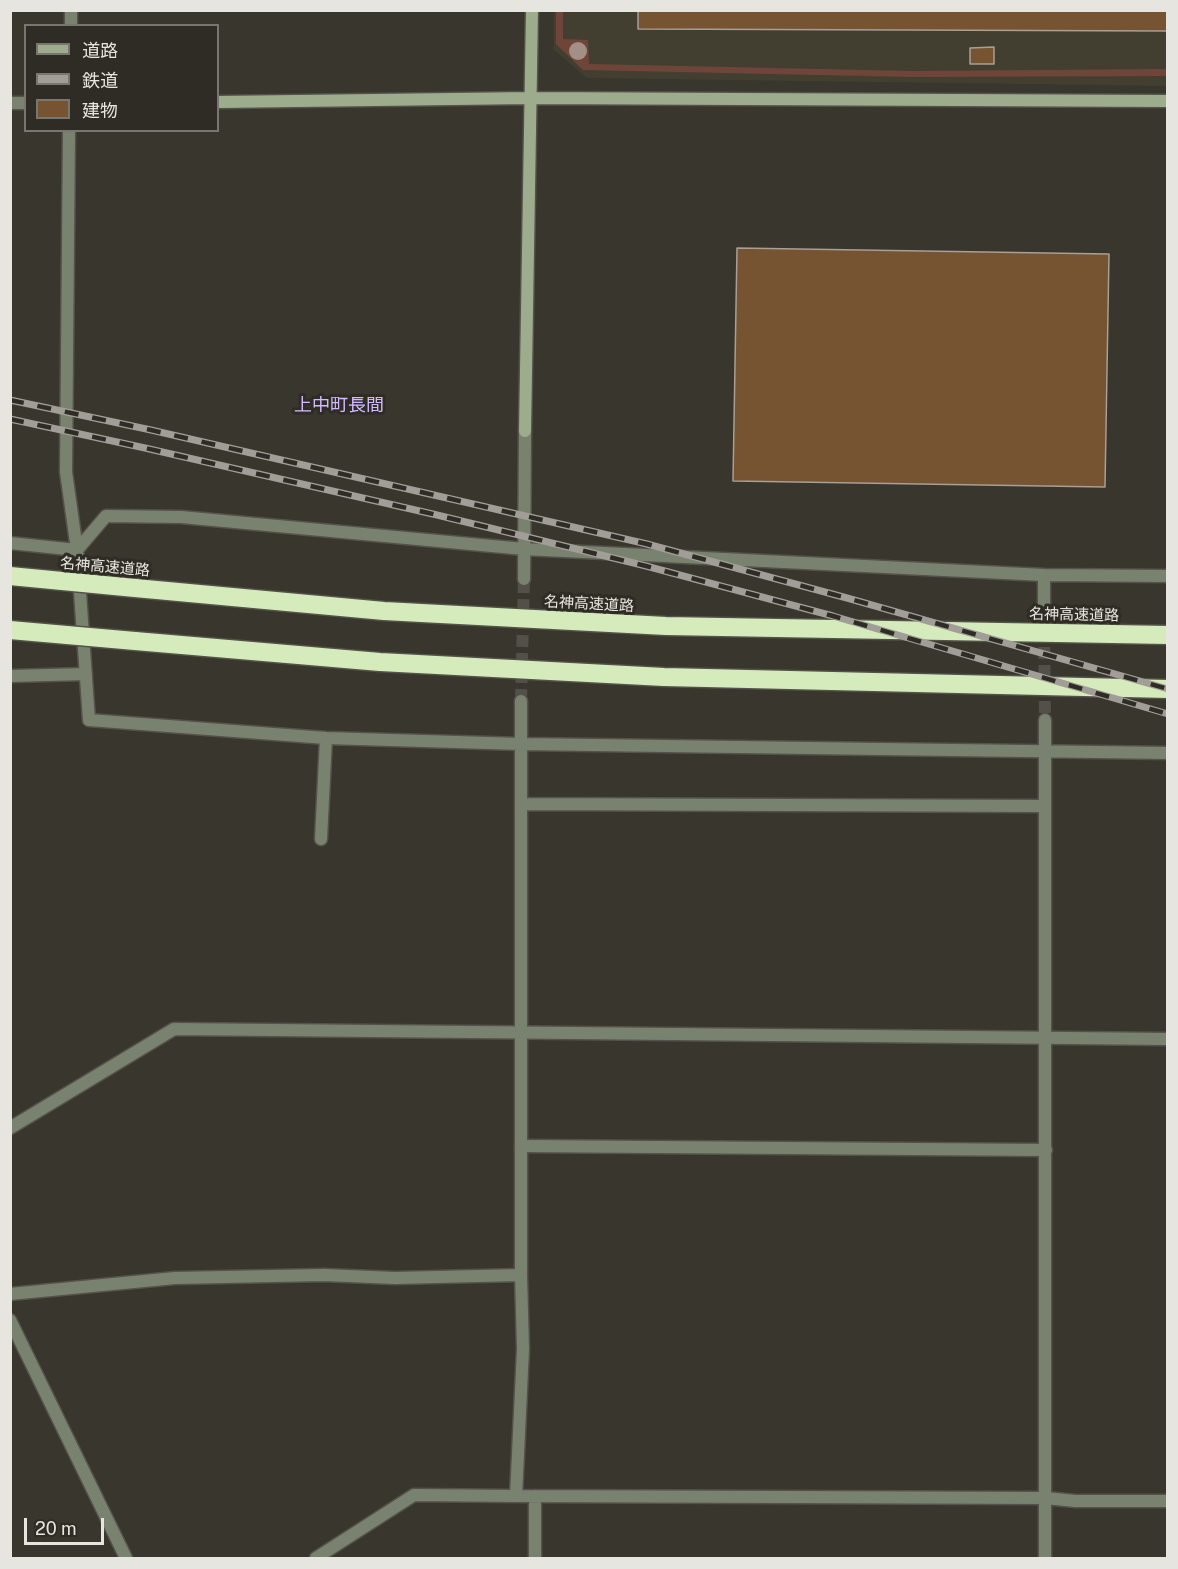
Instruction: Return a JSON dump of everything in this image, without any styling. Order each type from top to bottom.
[{"type":"highway","name":"名神高速道路","points":[[10,576],[384,611],[666,626],[1167,635]]},
{"type":"highway","points":[[10,630],[380,662],[664,677],[1167,689]]},
{"type":"street","points":[[524,579],[532,10]]},
{"type":"street","points":[[219,102],[531,98],[1167,101]]},
{"type":"street","points":[[69,132],[66,472],[77,550],[89,720],[326,738],[521,744],[1167,753]]},
{"type":"street","points":[[77,550],[106,516],[181,517],[524,549],[1044,575],[1167,576]]},
{"type":"street","points":[[10,543],[77,550]]},
{"type":"street","points":[[1044,575],[1044,611]]},
{"type":"street","points":[[10,676],[86,674]]},
{"type":"street","points":[[516,1496],[523,1349],[521,701]]},
{"type":"street","points":[[1045,720],[1045,1558]]},
{"type":"street","points":[[321,839],[326,738]]},
{"type":"street","points":[[522,804],[1045,807]]},
{"type":"street","points":[[10,1128],[174,1029],[1167,1039]]},
{"type":"street","points":[[521,1146],[1046,1150]]},
{"type":"street","points":[[10,1294],[175,1278],[324,1275],[395,1278],[521,1275]]},
{"type":"street","points":[[10,1320],[126,1558]]},
{"type":"street","points":[[316,1558],[414,1495],[1046,1498],[1075,1501],[1167,1501]]},
{"type":"street","points":[[535,1496],[535,1558]]},
{"type":"shaded area","points":[[554,11],[1167,11],[1167,86],[587,78],[554,50]]},
{"type":"shaded area","points":[[556,11],[563,11],[563,39],[588,40],[589,64],[913,71],[1167,69],[1167,76],[913,77],[583,70],[556,44]]},
{"type":"building","points":[[638,10],[1168,10],[1168,31],[638,29]]},
{"type":"building","points":[[994,47],[994,64],[970,64],[970,48]]},
{"type":"building","points":[[737,248],[1109,254],[1105,487],[733,481]]},
{"type":"tunnel","points":[[521,701],[524,579]]},
{"type":"tunnel","points":[[1044,611],[1045,720]]},
{"type":"railway","points":[[10,400],[151,430],[647,544],[1168,689]]},
{"type":"railway","points":[[10,419],[437,515],[646,566],[833,616],[1168,714]]},
{"type":"district","name":"上中町長間","points":[[339,405]]}]
